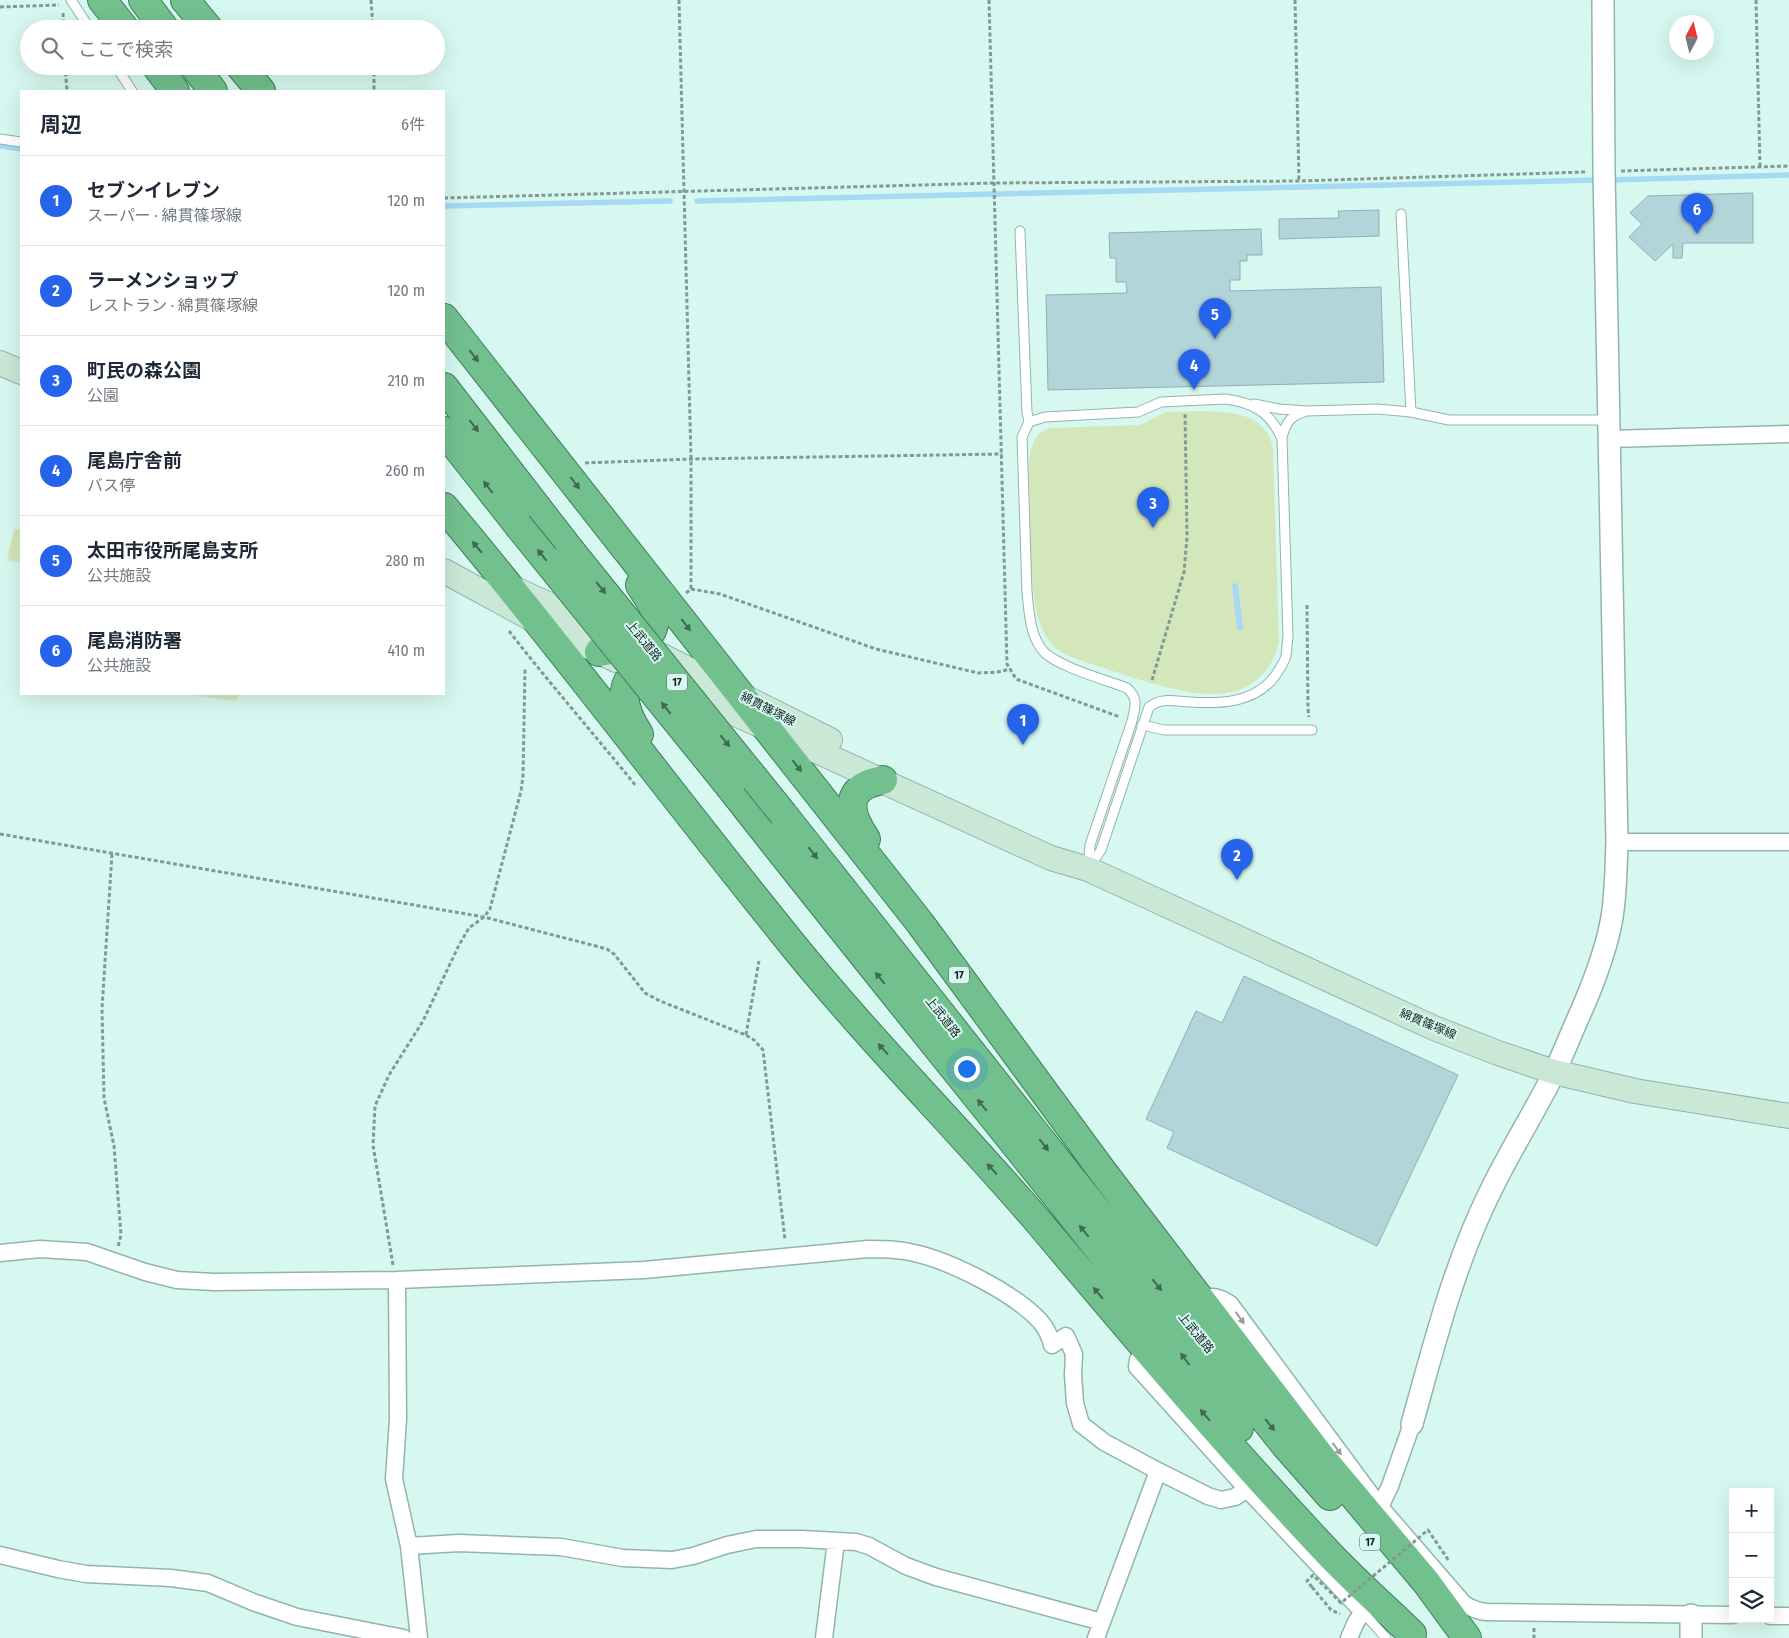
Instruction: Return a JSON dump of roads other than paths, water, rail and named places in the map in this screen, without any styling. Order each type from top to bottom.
[{"type":"highway","points":[[143,0],[158,20]]},
{"type":"highway","points":[[185,0],[202,20]]},
{"type":"highway","points":[[144,75],[152,90]]},
{"type":"highway","points":[[163,75],[175,90]]},
{"type":"highway","points":[[201,75],[212,90]]},
{"type":"highway","points":[[248,75],[260,90]]},
{"type":"highway","name":"17","points":[[445,319],[920,923],[1103,1172],[1201,1297],[1321,1457],[1426,1582],[1467,1638]]},
{"type":"highway","name":"上武道路","points":[[445,388],[570,550],[784,814],[1071,1179],[1286,1446],[1453,1638]]},
{"type":"highway","name":"上武道路","points":[[445,432],[730,787],[828,913],[1157,1321],[1268,1467],[1414,1636]]},
{"type":"highway","name":"17","points":[[445,508],[538,622],[784,934],[853,1016],[1008,1186],[1146,1348],[1333,1558],[1414,1636]]},
{"type":"highway","points":[[610,529],[625,562],[655,610],[654,628],[645,641],[633,676],[626,687],[626,711],[676,787],[699,828]]},
{"type":"highway","points":[[599,652],[638,657],[651,666],[678,664]]},
{"type":"highway","points":[[883,780],[871,782],[857,792],[852,803],[852,812],[858,828],[901,888],[920,923]]},
{"type":"main road","points":[[0,363],[20,372]]},
{"type":"main road","name":"綿貫篠塚線","points":[[445,558],[507,585],[766,728],[1051,858],[1088,870],[1434,1028],[1554,1072],[1635,1091],[1789,1116]]},
{"type":"main road","points":[[445,572],[538,622],[599,652]]},
{"type":"main road","name":"綿貫篠塚線","points":[[678,664],[814,733],[1057,846],[1088,870]]},
{"type":"street","points":[[1380,1507],[1390,1486],[1412,1424],[1440,1327],[1470,1238],[1490,1191],[1554,1072],[1590,989],[1605,948],[1612,918],[1617,842],[1604,178],[1603,0]]},
{"type":"street","points":[[1609,429],[1789,434]]},
{"type":"street","points":[[1617,842],[1789,842]]},
{"type":"street","points":[[0,1253],[40,1249],[86,1252],[161,1276],[194,1282],[397,1280],[644,1270],[868,1249],[913,1252],[952,1265],[990,1285],[1029,1310],[1042,1323],[1050,1335],[1052,1344],[1066,1336],[1074,1354],[1075,1403],[1081,1424],[1104,1442],[1208,1496],[1221,1500],[1235,1498],[1247,1489]]},
{"type":"street","points":[[0,1555],[86,1574],[171,1578],[208,1583],[252,1602],[297,1617],[406,1638],[419,1638],[409,1546],[394,1479],[398,1419],[397,1280]]},
{"type":"street","points":[[1201,1297],[1220,1298],[1230,1304],[1380,1507],[1464,1604],[1478,1611],[1729,1615]]},
{"type":"street","points":[[1146,1348],[1138,1360],[1138,1367],[1247,1489],[1363,1612],[1349,1638]]},
{"type":"street","points":[[1096,1638],[1158,1471]]},
{"type":"street","points":[[409,1546],[459,1543],[561,1547],[623,1558],[672,1560],[756,1539],[802,1538],[856,1542],[869,1546],[906,1566],[936,1576],[1102,1622]]},
{"type":"street","points":[[824,1638],[836,1541]]},
{"type":"street","points":[[1691,1615],[1691,1638]]},
{"type":"street","points":[[1774,1616],[1789,1616]]},
{"type":"lane","points":[[71,0],[84,20]]},
{"type":"lane","points":[[122,75],[131,90]]},
{"type":"lane","points":[[0,139],[20,142]]},
{"type":"lane","points":[[1401,214],[1411,412]]},
{"type":"lane","points":[[1020,231],[1026,412],[1029,422],[1022,437],[1029,614],[1037,640],[1045,652],[1063,664],[1127,688],[1134,694],[1135,706],[1132,721],[1090,845],[1088,870]]},
{"type":"lane","points":[[1029,422],[1045,416],[1138,412],[1161,402],[1216,400],[1239,401],[1264,407],[1307,411],[1377,409],[1411,412],[1449,420],[1609,429]]},
{"type":"lane","points":[[1239,401],[1256,407],[1267,416],[1277,426],[1282,439]]},
{"type":"lane","points":[[1088,870],[1101,850],[1149,707],[1156,702],[1166,699],[1211,703],[1232,702],[1250,696],[1267,686],[1280,669],[1286,657],[1288,636],[1282,439],[1288,421],[1296,414],[1307,411]]},
{"type":"lane","points":[[1142,725],[1164,730],[1312,730]]},
{"type":"lane","points":[[1363,1612],[1386,1638]]},
{"type":"water","points":[[1238,583],[1243,630],[1237,630],[1232,584]]},
{"type":"waterway","points":[[0,146],[20,149]]},
{"type":"waterway","points":[[1609,180],[1789,175]]},
{"type":"waterway","points":[[697,201],[1600,180]]},
{"type":"waterway","points":[[445,206],[670,201]]},
{"type":"place","name":"尾島消防署","points":[[1697,234]]},
{"type":"place","name":"太田市役所尾島支所","points":[[1215,339]]},
{"type":"place","name":"尾島庁舎前","points":[[1194,390]]},
{"type":"place","name":"町民の森公園","points":[[1153,528]]},
{"type":"place","name":"セブンイレブン","points":[[1023,745]]},
{"type":"place","name":"ラーメンショップ","points":[[1237,880]]}]
